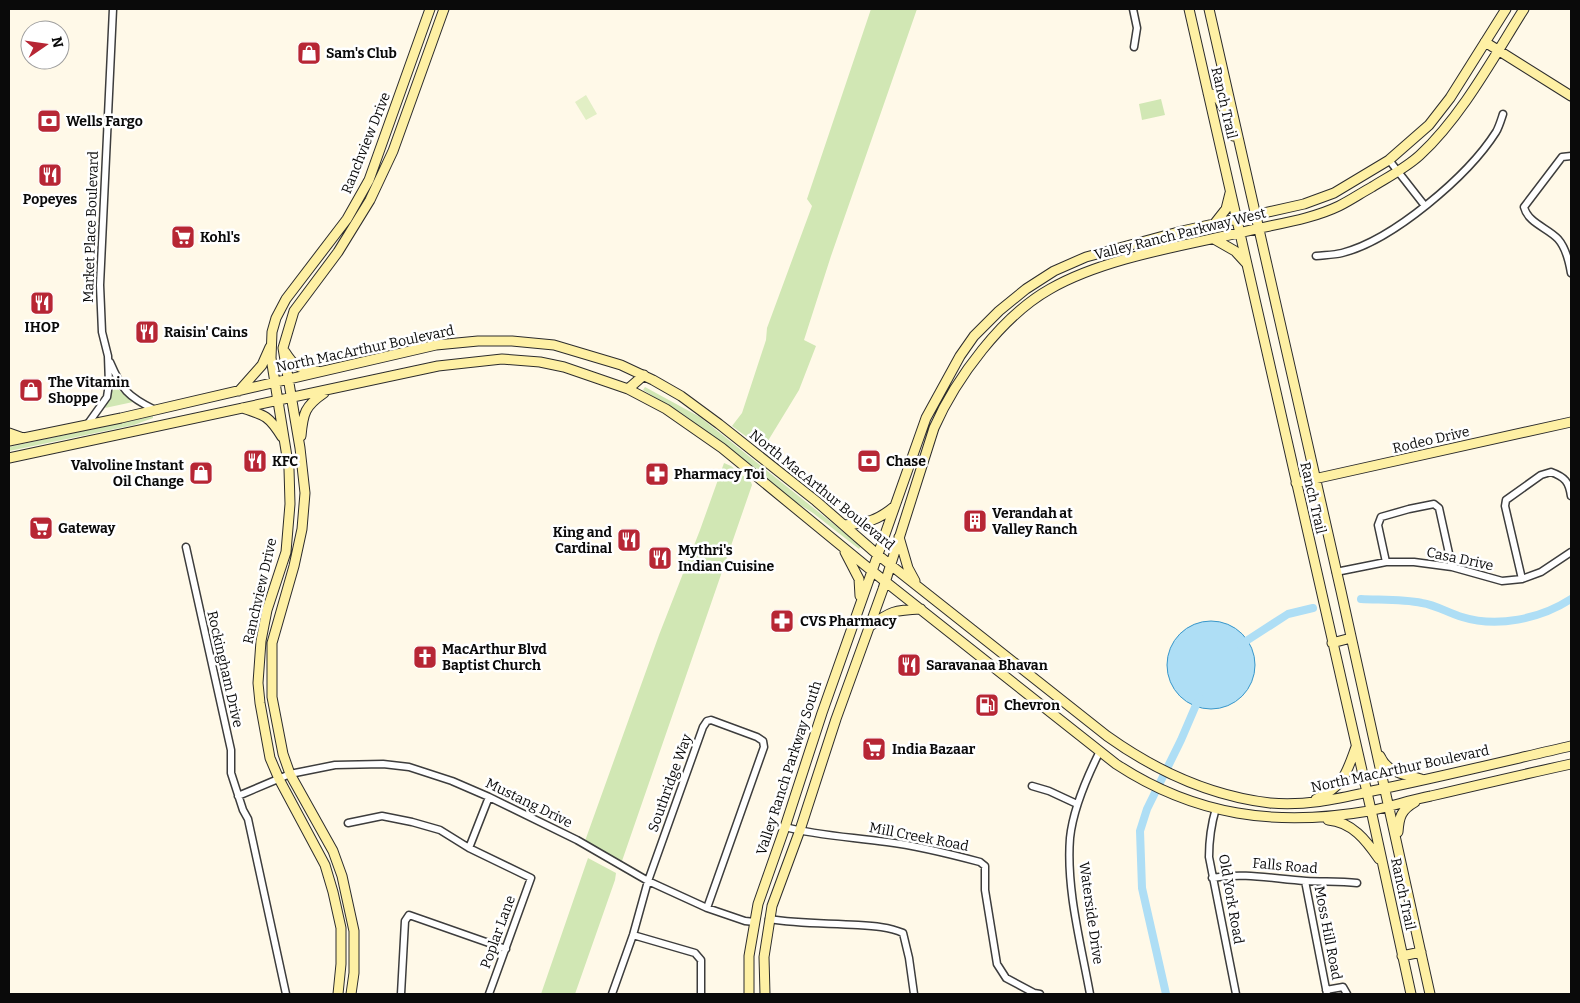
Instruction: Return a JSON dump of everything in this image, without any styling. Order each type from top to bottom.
[{"type":"main road","name":"Ranchview Drive","points":[[338,994],[342,949],[339,914],[325,866],[279,779],[270,758],[260,703],[258,683],[261,640],[287,543],[290,489],[285,441],[274,383],[271,345],[276,318],[280,308],[347,219],[368,180],[382,146],[430,9]]},
{"type":"main road","name":"Ranchview Drive","points":[[352,994],[354,931],[346,890],[336,859],[290,774],[277,727],[272,697],[272,643],[294,566],[302,529],[305,493],[300,448],[283,348],[294,311],[338,252],[360,218],[387,164],[444,9]]},
{"type":"main road","name":"Ranch Trail","points":[[1189,9],[1371,810],[1410,994]]},
{"type":"main road","name":"Ranch Trail","points":[[1209,9],[1398,844],[1430,994]]},
{"type":"main road","name":"Valley Ranch Parkway West","points":[[878,555],[926,418],[960,356],[974,336],[999,311],[1026,289],[1068,265],[1105,251],[1215,223],[1304,204],[1334,193],[1390,160],[1429,125],[1450,98],[1506,9]]},
{"type":"main road","name":"Valley Ranch Parkway West","points":[[890,564],[934,428],[944,407],[972,362],[1019,310],[1050,289],[1074,277],[1110,264],[1306,217],[1338,206],[1398,171],[1420,155],[1444,129],[1524,9]]},
{"type":"main road","points":[[1485,42],[1571,96]]},
{"type":"main road","points":[[1208,93],[1216,95],[1225,110],[1231,132],[1241,149]]},
{"type":"main road","points":[[382,146],[393,151]]},
{"type":"main road","points":[[377,158],[387,164]]},
{"type":"main road","points":[[1215,223],[1226,209],[1230,191]]},
{"type":"main road","points":[[1214,239],[1235,252],[1247,264]]},
{"type":"main road","points":[[1068,265],[1074,277]]},
{"type":"main road","name":"North MacArthur Boulevard","points":[[9,441],[436,346],[478,341],[512,341],[554,345],[631,369],[681,396],[719,424],[844,525],[878,555],[1056,697],[1143,761],[1184,781],[1248,799],[1271,803],[1321,802],[1571,746]]},
{"type":"main road","points":[[239,391],[262,365],[271,345]]},
{"type":"main road","points":[[283,348],[292,364],[303,369],[325,372]]},
{"type":"main road","points":[[9,458],[438,366],[502,359],[540,362],[589,374],[628,389],[666,410],[704,435],[921,610],[1133,775],[1178,797],[1216,808],[1262,817],[1308,818],[1334,820],[1344,823],[1353,828],[1367,841],[1382,864]]},
{"type":"main road","points":[[628,389],[631,369]]},
{"type":"main road","points":[[628,389],[644,375]]},
{"type":"main road","points":[[947,378],[957,386]]},
{"type":"main road","points":[[300,448],[302,416],[311,402],[328,390]]},
{"type":"main road","points":[[241,408],[260,414],[272,421],[285,441]]},
{"type":"main road","name":"Rodeo Drive","points":[[1296,483],[1571,422]]},
{"type":"main road","points":[[9,433],[23,438]]},
{"type":"main road","points":[[844,525],[869,522],[879,518],[895,506]]},
{"type":"main road","points":[[899,538],[908,568],[918,586]]},
{"type":"main road","points":[[843,547],[859,579],[861,602]]},
{"type":"main road","name":"Valley Ranch Parkway South","points":[[749,994],[749,956],[758,904],[822,713],[878,555]]},
{"type":"main road","name":"Valley Ranch Parkway South","points":[[765,994],[764,957],[772,906],[800,830],[836,719],[886,582],[890,564]]},
{"type":"main road","points":[[274,587],[286,590]]},
{"type":"main road","points":[[869,628],[882,617],[896,610],[921,610]]},
{"type":"main road","points":[[1332,643],[1351,638]]},
{"type":"main road","points":[[1013,682],[1024,670]]},
{"type":"main road","points":[[822,713],[836,719]]},
{"type":"main road","points":[[1374,743],[1381,760],[1389,768],[1398,774],[1424,780]]},
{"type":"main road","points":[[1308,802],[1338,786],[1346,775],[1356,746]]},
{"type":"main road","points":[[1308,818],[1371,810],[1571,764]]},
{"type":"main road","points":[[1398,844],[1399,818],[1410,805],[1423,798]]},
{"type":"main road","points":[[342,949],[354,949]]},
{"type":"main road","points":[[1402,956],[1421,952]]},
{"type":"street","name":"Market Place Boulevard","points":[[113,9],[100,285],[102,332],[108,356],[118,382],[131,397],[155,410]]},
{"type":"street","points":[[1134,9],[1137,28],[1134,46]]},
{"type":"street","points":[[1316,256],[1343,252],[1376,239],[1406,221],[1459,177],[1497,131],[1503,114]]},
{"type":"street","points":[[1571,156],[1562,156],[1524,207],[1526,214],[1558,239],[1567,256],[1571,273]]},
{"type":"street","points":[[1390,160],[1425,206]]},
{"type":"street","name":"Market Place Boulevard","points":[[87,425],[102,405],[108,391],[108,356]]},
{"type":"street","points":[[1522,578],[1505,506],[1506,500],[1541,475],[1552,472],[1563,477],[1569,485],[1571,496]]},
{"type":"street","points":[[1386,562],[1378,525],[1381,517],[1434,504],[1439,508],[1452,567]]},
{"type":"street","name":"Rockingham Drive","points":[[186,547],[231,750],[231,773],[248,819],[286,994]]},
{"type":"street","name":"Casa Drive","points":[[1336,572],[1386,562],[1437,564],[1502,581],[1522,578],[1541,572],[1571,552]]},
{"type":"street","name":"Southridge Way","points":[[612,994],[633,935],[648,881],[705,724],[707,721],[715,721],[757,736],[763,741],[764,747],[707,908]]},
{"type":"street","name":"Waterside Drive","points":[[1089,994],[1072,894],[1070,836],[1078,804],[1100,751]]},
{"type":"street","name":"Mustang Drive","points":[[279,779],[290,774],[335,765],[383,764],[409,767],[428,772],[489,798],[577,840],[648,881],[707,908],[745,921],[755,922]]},
{"type":"street","points":[[238,796],[279,779]]},
{"type":"street","points":[[1032,786],[1049,791],[1078,804]]},
{"type":"street","points":[[348,823],[382,816],[412,822],[440,830],[468,848],[489,798]]},
{"type":"street","name":"Old York Road","points":[[1216,808],[1209,844],[1212,878],[1236,994]]},
{"type":"street","name":"Mill Creek Road","points":[[785,827],[817,834],[889,842],[937,851],[980,862],[985,866],[985,890],[997,964],[1006,978],[1034,993],[1040,994]]},
{"type":"street","name":"Poplar Lane","points":[[468,848],[531,878],[489,994]]},
{"type":"street","name":"Falls Road","points":[[1212,878],[1243,875],[1305,881],[1357,883]]},
{"type":"street","name":"Moss Hill Road","points":[[1305,881],[1326,992],[1343,987],[1347,994]]},
{"type":"street","points":[[401,994],[405,921],[409,915],[506,949]]},
{"type":"street","points":[[769,919],[892,928],[903,933],[914,994]]},
{"type":"street","points":[[633,935],[695,953],[700,960],[701,994]]},
{"type":"green space","points":[[871,9],[917,9],[831,256],[804,340],[816,346],[799,390],[763,449],[732,426],[742,413],[766,340],[767,328],[812,206],[807,199]]},
{"type":"green space","points":[[586,95],[597,114],[586,120],[575,102]]},
{"type":"green space","points":[[1161,99],[1165,115],[1142,120],[1139,104]]},
{"type":"green space","points":[[645,387],[700,417],[861,546],[859,549],[813,513],[791,499],[687,417],[643,390]]},
{"type":"green space","points":[[118,389],[133,402],[105,408],[112,391]]},
{"type":"green space","points":[[153,416],[153,418],[134,425],[9,451],[9,447]]},
{"type":"green space","points":[[724,463],[731,466],[751,482],[752,485],[622,861],[585,841],[659,635]]},
{"type":"green space","points":[[588,858],[616,873],[615,880],[575,994],[541,994]]},
{"type":"water","points":[[1211,621],[1228,625],[1242,634],[1251,648],[1255,665],[1251,682],[1242,696],[1228,705],[1211,709],[1194,705],[1180,696],[1171,682],[1167,665],[1171,648],[1180,634],[1194,625]]},
{"type":"waterway","points":[[1361,599],[1400,600],[1432,605],[1462,617],[1489,622],[1518,620],[1546,612],[1571,599]]},
{"type":"waterway","points":[[1240,645],[1288,614],[1313,608]]},
{"type":"waterway","points":[[1166,994],[1142,888],[1140,831],[1147,809],[1181,740],[1199,698]]},
{"type":"place","name":"Sam's Club","points":[[309,53]]},
{"type":"place","name":"Wells Fargo","points":[[49,121]]},
{"type":"place","name":"Popeyes","points":[[50,175]]},
{"type":"place","name":"Kohl's","points":[[183,237]]},
{"type":"place","name":"IHOP","points":[[42,303]]},
{"type":"place","name":"Raisin' Cains","points":[[147,332]]},
{"type":"place","name":"The Vitamin Shoppe","points":[[31,390]]},
{"type":"place","name":"KFC","points":[[255,461]]},
{"type":"place","name":"Chase","points":[[869,461]]},
{"type":"place","name":"Valvoline Instant Oil Change","points":[[201,473]]},
{"type":"place","name":"Pharmacy Toi","points":[[657,474]]},
{"type":"place","name":"Verandah at Valley Ranch","points":[[975,521]]},
{"type":"place","name":"Gateway","points":[[41,528]]},
{"type":"place","name":"King and Cardinal","points":[[629,540]]},
{"type":"place","name":"Mythri's Indian Cuisine","points":[[660,558]]},
{"type":"place","name":"CVS Pharmacy","points":[[782,621]]},
{"type":"place","name":"MacArthur Blvd Baptist Church","points":[[425,657]]},
{"type":"place","name":"Saravanaa Bhavan","points":[[909,665]]},
{"type":"place","name":"Chevron","points":[[987,705]]},
{"type":"place","name":"India Bazaar","points":[[874,749]]}]
